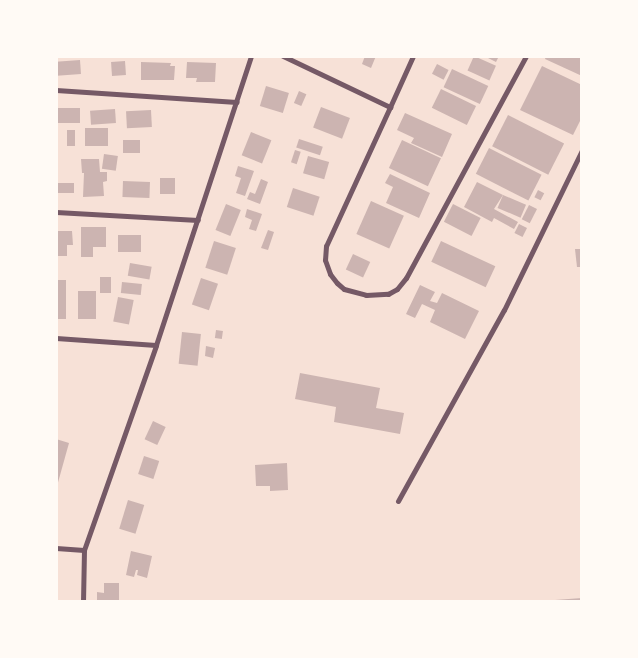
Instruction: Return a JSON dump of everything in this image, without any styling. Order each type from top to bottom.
[{"type":"street","points":[[83,602],[84,550],[156,346],[237,102],[250,56]]},
{"type":"street","points":[[283,56],[390,108]]},
{"type":"street","points":[[414,56],[326,246],[325,260],[330,274],[337,284],[344,289],[366,295],[388,294],[397,289],[406,278],[526,56]]},
{"type":"street","points":[[56,90],[237,102]]},
{"type":"street","points":[[398,501],[504,310],[582,150]]},
{"type":"street","points":[[56,212],[198,220]]},
{"type":"street","points":[[56,338],[156,346]]},
{"type":"street","points":[[56,548],[84,550]]},
{"type":"building","points":[[365,56],[376,56],[371,68],[362,64]]},
{"type":"building","points":[[474,56],[496,66],[489,80],[467,71]]},
{"type":"building","points":[[484,56],[499,56],[496,62]]},
{"type":"building","points":[[546,56],[582,56],[582,76],[545,59]]},
{"type":"building","points":[[80,60],[81,74],[57,76],[56,62]]},
{"type":"building","points":[[125,61],[126,75],[112,76],[111,62]]},
{"type":"building","points":[[141,62],[171,63],[170,66],[175,66],[174,80],[141,80]]},
{"type":"building","points":[[187,62],[216,63],[215,82],[196,82],[197,78],[186,78]]},
{"type":"building","points":[[437,64],[449,70],[444,80],[432,74]]},
{"type":"building","points":[[542,66],[582,85],[582,117],[573,135],[520,110]]},
{"type":"building","points":[[452,69],[488,86],[480,104],[444,87]]},
{"type":"building","points":[[266,86],[289,93],[283,113],[260,106]]},
{"type":"building","points":[[441,89],[476,106],[467,125],[432,108]]},
{"type":"building","points":[[299,91],[306,94],[301,106],[294,103]]},
{"type":"building","points":[[321,107],[350,118],[342,139],[313,128]]},
{"type":"building","points":[[56,108],[80,108],[80,123],[56,123]]},
{"type":"building","points":[[115,109],[116,123],[91,125],[90,111]]},
{"type":"building","points":[[151,110],[152,127],[127,128],[126,111]]},
{"type":"building","points":[[405,113],[452,134],[442,157],[411,143],[414,138],[397,130]]},
{"type":"building","points":[[508,115],[564,144],[548,175],[492,146]]},
{"type":"building","points":[[85,128],[108,128],[108,146],[85,146]]},
{"type":"building","points":[[67,130],[75,130],[75,146],[67,146]]},
{"type":"building","points":[[251,132],[271,140],[262,163],[242,155]]},
{"type":"building","points":[[299,139],[323,147],[320,155],[296,148]]},
{"type":"building","points":[[123,140],[140,140],[140,153],[123,153]]},
{"type":"building","points":[[402,140],[441,158],[428,186],[389,168]]},
{"type":"building","points":[[489,148],[542,175],[528,201],[476,174]]},
{"type":"building","points":[[295,150],[301,152],[297,164],[291,162]]},
{"type":"building","points":[[104,154],[118,156],[116,171],[102,169]]},
{"type":"building","points":[[308,156],[329,162],[324,179],[303,173]]},
{"type":"building","points":[[81,159],[99,159],[100,172],[107,172],[107,181],[103,182],[104,196],[83,197],[84,173],[82,173]]},
{"type":"building","points":[[238,166],[254,171],[245,196],[236,193],[241,178],[235,176]]},
{"type":"building","points":[[390,174],[430,193],[419,218],[386,203],[393,187],[385,183]]},
{"type":"building","points":[[160,178],[175,178],[175,194],[160,194]]},
{"type":"building","points":[[261,179],[268,182],[260,204],[247,199],[250,192],[255,194]]},
{"type":"building","points":[[123,181],[150,182],[149,198],[122,197]]},
{"type":"building","points":[[477,182],[503,195],[494,209],[518,222],[514,229],[494,218],[492,222],[464,207]]},
{"type":"building","points":[[56,183],[74,183],[74,193],[56,193]]},
{"type":"building","points":[[293,188],[320,197],[313,216],[287,207]]},
{"type":"building","points":[[538,190],[544,193],[541,200],[534,197]]},
{"type":"building","points":[[503,195],[526,205],[521,218],[498,208]]},
{"type":"building","points":[[371,201],[404,216],[389,249],[356,234]]},
{"type":"building","points":[[226,204],[241,210],[230,236],[216,230]]},
{"type":"building","points":[[453,204],[481,218],[472,236],[444,222]]},
{"type":"building","points":[[529,205],[537,209],[530,223],[522,219]]},
{"type":"building","points":[[247,209],[262,214],[256,231],[249,229],[252,220],[245,217]]},
{"type":"building","points":[[519,224],[527,228],[522,237],[514,233]]},
{"type":"building","points":[[81,227],[106,227],[106,247],[93,247],[93,257],[81,257]]},
{"type":"building","points":[[268,230],[274,232],[268,250],[261,248]]},
{"type":"building","points":[[56,231],[72,231],[73,245],[67,245],[67,256],[56,256]]},
{"type":"building","points":[[118,235],[141,235],[141,252],[118,252]]},
{"type":"building","points":[[214,241],[236,248],[227,275],[205,268]]},
{"type":"building","points":[[441,241],[495,266],[486,287],[431,262]]},
{"type":"building","points":[[575,249],[582,249],[582,267],[577,267]]},
{"type":"building","points":[[353,254],[370,262],[363,277],[346,269]]},
{"type":"building","points":[[130,263],[152,267],[149,280],[128,276]]},
{"type":"building","points":[[100,277],[111,277],[111,293],[100,293]]},
{"type":"building","points":[[201,278],[218,284],[209,310],[192,304]]},
{"type":"building","points":[[56,280],[66,280],[66,319],[56,319]]},
{"type":"building","points":[[122,282],[142,284],[141,295],[121,293]]},
{"type":"building","points":[[420,285],[435,292],[430,301],[437,303],[442,293],[479,311],[465,339],[430,322],[435,310],[422,304],[415,318],[406,314]]},
{"type":"building","points":[[78,291],[96,291],[96,319],[78,319]]},
{"type":"building","points":[[118,297],[134,300],[129,325],[113,322]]},
{"type":"building","points":[[216,330],[223,331],[222,339],[215,338]]},
{"type":"building","points":[[182,332],[201,334],[198,366],[179,364]]},
{"type":"building","points":[[206,346],[215,348],[213,358],[205,356]]},
{"type":"building","points":[[300,373],[380,388],[376,408],[404,413],[400,434],[334,422],[336,407],[295,399]]},
{"type":"building","points":[[153,421],[166,427],[157,445],[145,439]]},
{"type":"building","points":[[56,439],[69,443],[57,486],[56,486]]},
{"type":"building","points":[[144,456],[159,461],[153,479],[138,474]]},
{"type":"building","points":[[287,463],[288,490],[270,491],[270,486],[256,486],[255,465]]},
{"type":"building","points":[[128,500],[144,505],[135,534],[119,529]]},
{"type":"building","points":[[131,551],[152,556],[147,578],[137,575],[138,570],[136,570],[134,577],[126,575]]},
{"type":"building","points":[[104,583],[119,583],[119,602],[97,602],[97,592],[104,593]]},
{"type":"building","points":[[582,598],[582,602],[555,602],[555,600]]}]
